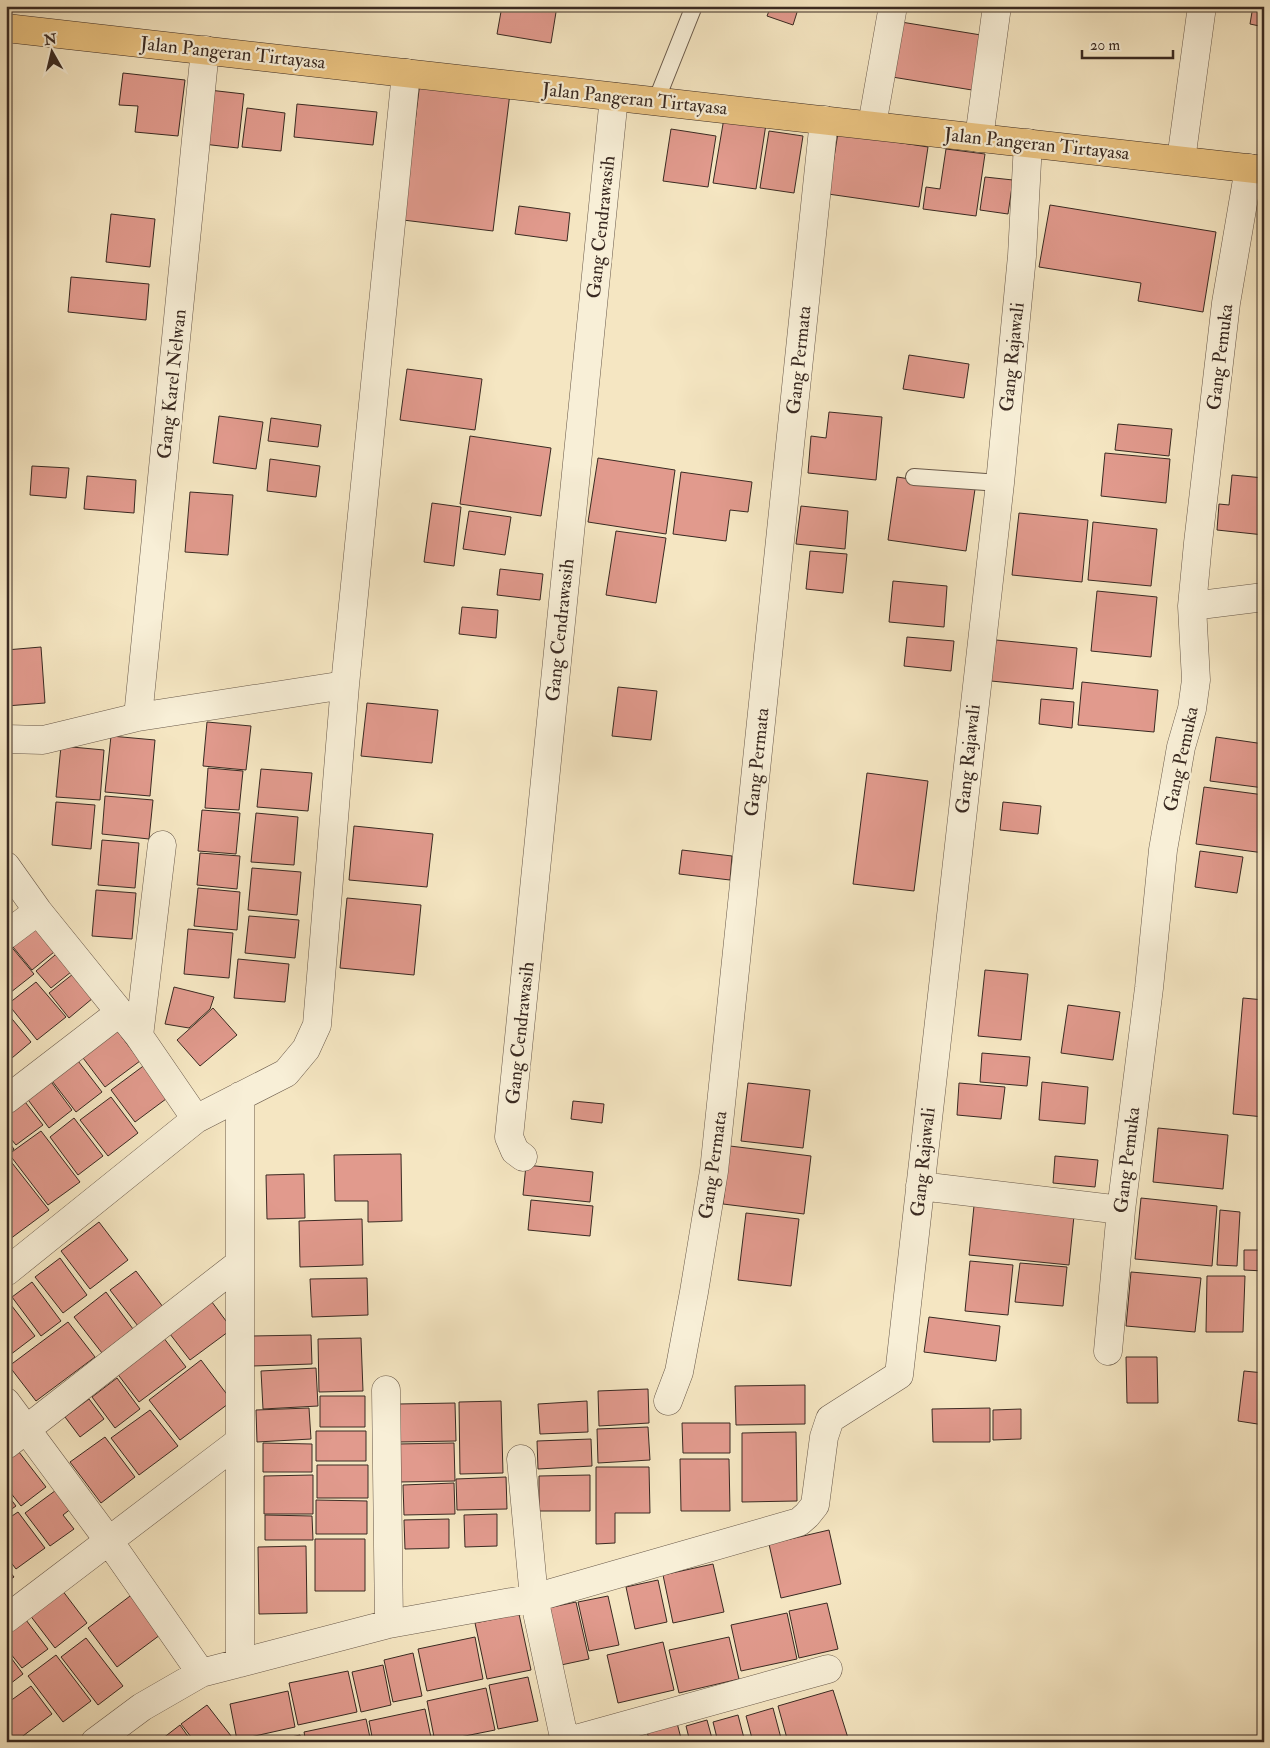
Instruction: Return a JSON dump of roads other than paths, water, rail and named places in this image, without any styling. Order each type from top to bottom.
[{"type":"main road","name":"Jalan Pangeran Tirtayasa","points":[[6,28],[1257,169]]},
{"type":"street","points":[[872,126],[893,6]]},
{"type":"street","points":[[980,138],[997,6]]},
{"type":"street","points":[[1181,160],[1202,6]]},
{"type":"street","name":"Gang Karel Nelwan","points":[[138,717],[205,50]]},
{"type":"street","points":[[6,1272],[196,1119],[286,1073],[306,1049],[318,1025],[345,685],[406,73]]},
{"type":"street","name":"Gang Cendrawasih","points":[[523,1157],[515,1151],[509,1137],[614,97]]},
{"type":"street","name":"Gang Permata","points":[[668,1401],[679,1372],[714,1170],[824,120]]},
{"type":"street","name":"Gang Rajawali","points":[[534,1598],[799,1522],[807,1516],[815,1505],[824,1437],[830,1420],[899,1375],[1000,483],[1022,256],[1028,143]]},
{"type":"street","name":"Gang Pemuka","points":[[1108,1352],[1120,1210],[1149,988],[1163,850],[1181,747],[1192,709],[1196,680],[1192,606],[1226,303],[1257,169]]},
{"type":"street","points":[[1192,606],[1264,597]]},
{"type":"street","points":[[6,739],[43,740],[138,717],[345,685]]},
{"type":"street","points":[[138,1036],[162,845]]},
{"type":"street","points":[[6,866],[38,911],[138,1036],[196,1119]]},
{"type":"street","points":[[6,935],[38,911]]},
{"type":"street","points":[[6,1100],[119,1013]]},
{"type":"street","points":[[240,1096],[240,1662]]},
{"type":"street","points":[[920,1186],[1120,1210]]},
{"type":"street","points":[[17,1437],[240,1263]]},
{"type":"street","points":[[386,1390],[389,1624]]},
{"type":"street","points":[[6,1402],[17,1437],[109,1541],[201,1673]]},
{"type":"street","points":[[6,1618],[240,1441]]},
{"type":"street","points":[[521,1459],[534,1598],[565,1742],[828,1669]]},
{"type":"street","points":[[96,1742],[142,1707],[201,1673],[389,1624],[534,1598]]},
{"type":"lane","points":[[656,101],[694,6]]},
{"type":"lane","points":[[914,477],[1000,483]]}]
